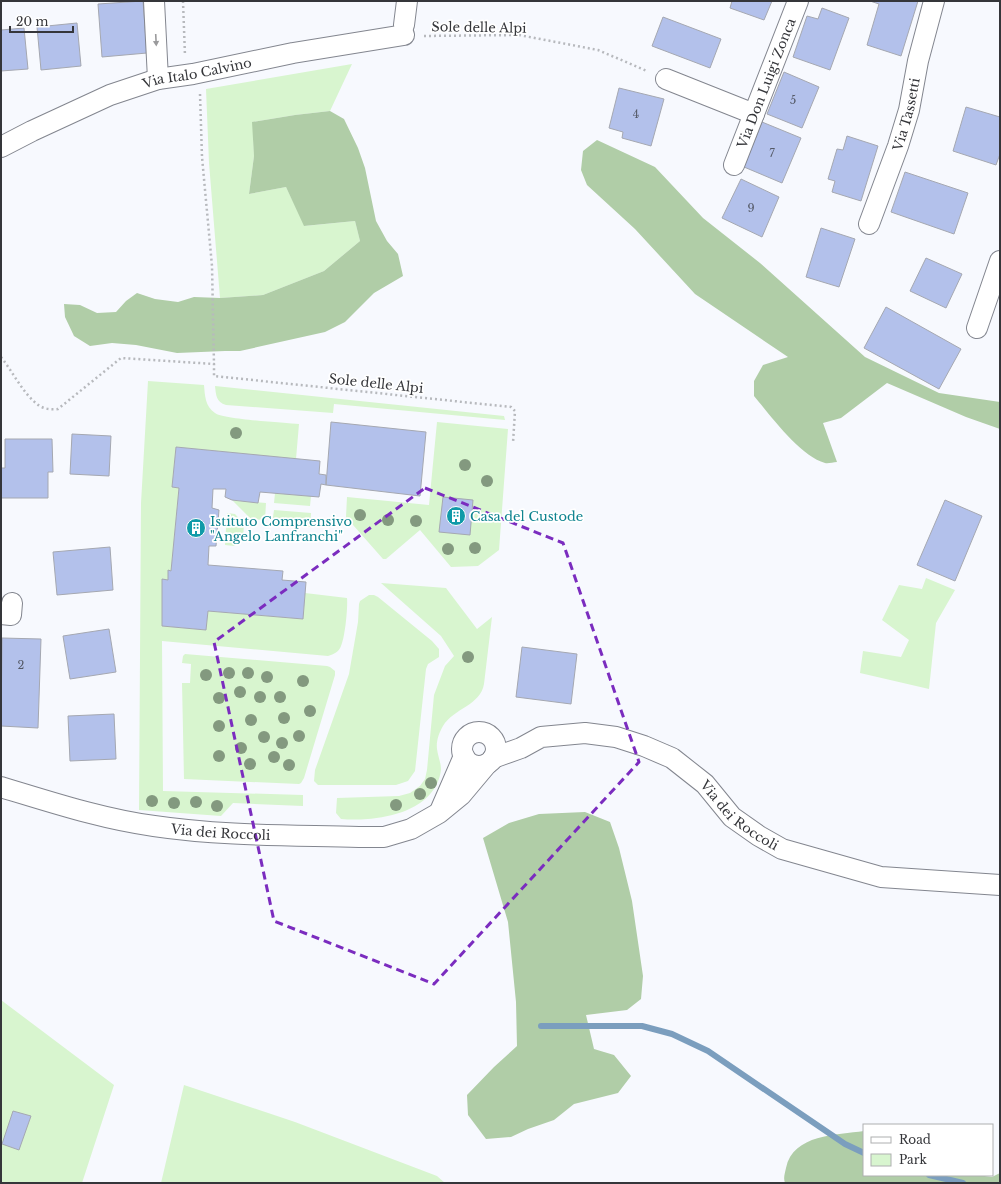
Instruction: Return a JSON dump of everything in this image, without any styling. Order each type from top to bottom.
[{"type":"street","points":[[154,1],[158,79]]},
{"type":"street","points":[[404,30],[407,1]]},
{"type":"street","name":"Via Don Luigi Zonca","points":[[734,165],[798,1]]},
{"type":"street","name":"Via Tassetti","points":[[870,224],[898,146],[909,110],[918,61],[934,1]]},
{"type":"street","name":"Via Italo Calvino","points":[[1,147],[32,130],[110,95],[158,79],[193,74],[404,30]]},
{"type":"street","points":[[666,79],[754,114]]},
{"type":"street","points":[[977,328],[1000,261]]},
{"type":"street","points":[[439,813],[464,756],[463,746],[468,736],[478,732],[502,737],[532,735],[541,737]]},
{"type":"street","name":"Via dei Roccoli","points":[[1,787],[87,813],[153,826],[203,832],[384,837],[411,828],[439,813],[461,795],[490,761],[521,748],[541,737],[585,732],[616,738],[644,746],[672,758],[705,784],[732,817],[759,836],[782,848],[881,877],[1000,884]]},
{"type":"street","points":[[464,756],[471,764],[482,766],[490,761],[496,748],[489,735]]},
{"type":"path","points":[[1,357],[24,389],[38,405],[50,410],[58,409],[121,358],[214,364],[212,266],[202,156],[199,83],[185,65],[183,1]]},
{"type":"path","name":"Sole delle Alpi","points":[[404,30],[435,36],[518,35],[598,50],[666,79]]},
{"type":"path","name":"Sole delle Alpi","points":[[214,364],[214,376],[511,407],[515,411],[514,443]]},
{"type":"highlighted area","points":[[425,488],[563,543],[639,762],[434,984],[274,921],[214,642]]},
{"type":"green space","points":[[352,64],[330,111],[253,122],[254,156],[249,194],[286,187],[305,226],[355,221],[360,241],[324,271],[263,295],[220,298],[209,163],[206,89]]},
{"type":"green space","points":[[330,111],[344,119],[358,148],[365,168],[376,221],[387,241],[398,254],[403,276],[374,293],[345,322],[325,332],[240,351],[177,353],[136,345],[112,343],[90,346],[74,336],[65,317],[64,304],[80,305],[97,313],[116,312],[126,301],[137,293],[155,299],[178,302],[194,297],[220,298],[263,295],[324,271],[360,241],[355,221],[304,226],[286,187],[249,194],[254,156],[252,122]]},
{"type":"green space","points":[[597,140],[655,167],[703,218],[760,263],[865,357],[939,393],[1000,402],[1000,429],[966,417],[887,383],[841,418],[823,423],[837,462],[825,463],[815,459],[786,434],[754,396],[754,381],[763,365],[788,357],[695,294],[635,229],[587,185],[581,170],[583,151]]},
{"type":"green space","points":[[148,381],[204,385],[207,404],[215,413],[220,415],[299,424],[296,459],[176,447],[172,487],[179,488],[171,571],[168,571],[168,580],[162,580],[162,626],[206,630],[208,611],[303,619],[305,593],[347,598],[346,622],[341,646],[339,650],[328,656],[162,641],[163,791],[303,795],[303,806],[233,803],[221,816],[139,810],[141,503]]},
{"type":"green space","points":[[215,386],[504,416],[505,420],[334,404],[333,413],[226,405],[218,400]]},
{"type":"green space","points":[[437,422],[508,429],[499,550],[478,566],[451,567],[420,530],[386,559],[383,559],[346,517],[347,497],[429,505]]},
{"type":"green space","points":[[275,493],[311,496],[310,506],[274,503]]},
{"type":"green space","points":[[232,500],[266,503],[265,520],[251,519]]},
{"type":"green space","points":[[274,510],[311,513],[310,527],[272,524]]},
{"type":"green space","points":[[227,513],[235,514],[244,524],[243,539],[234,546],[225,545]]},
{"type":"green space","points":[[926,578],[955,590],[936,623],[929,689],[860,673],[863,651],[901,657],[909,640],[882,620],[899,585],[922,589]]},
{"type":"green space","points":[[381,583],[446,588],[477,629],[492,617],[484,684],[482,691],[477,697],[453,715],[443,726],[438,737],[437,746],[441,770],[436,785],[428,797],[416,806],[402,812],[371,819],[341,819],[336,813],[337,798],[399,796],[410,793],[420,786],[425,779],[434,695],[445,666],[454,656],[441,636]]},
{"type":"green space","points":[[369,595],[378,597],[432,641],[439,649],[439,657],[428,664],[426,669],[415,771],[408,781],[396,785],[318,785],[314,781],[315,770],[349,674],[358,622],[359,604],[360,601]]},
{"type":"green space","points":[[185,654],[327,666],[335,671],[304,778],[301,783],[184,779],[182,683],[190,683],[191,664],[182,663],[183,656]]},
{"type":"green space","points":[[585,812],[610,822],[619,848],[632,901],[643,976],[641,999],[627,1010],[586,1015],[594,1049],[614,1055],[631,1076],[618,1093],[574,1104],[554,1120],[511,1137],[486,1139],[468,1115],[467,1095],[517,1046],[516,1002],[508,922],[483,838],[509,823],[539,814]]},
{"type":"green space","points":[[1,1000],[114,1085],[82,1183],[1,1183]]},
{"type":"green space","points":[[184,1085],[295,1122],[437,1176],[445,1183],[161,1183]]},
{"type":"green space","points":[[863,1131],[863,1176],[992,1177],[1000,1173],[1000,1183],[785,1183],[784,1177],[786,1168],[790,1157],[797,1148],[807,1142],[829,1136]]},
{"type":"building","points":[[143,1],[147,53],[102,57],[98,4]]},
{"type":"building","points":[[732,1],[772,1],[764,20],[730,8]]},
{"type":"building","points":[[870,1],[918,1],[901,56],[867,45],[879,4]]},
{"type":"building","points":[[822,8],[849,18],[830,70],[793,57],[807,16],[818,19]]},
{"type":"building","points":[[663,17],[721,39],[710,68],[652,46]]},
{"type":"building","points":[[77,23],[81,66],[41,70],[37,27]]},
{"type":"building","points":[[24,28],[28,69],[1,71],[1,30]]},
{"type":"building","points":[[784,72],[819,87],[802,128],[767,114]]},
{"type":"building","points":[[619,88],[664,99],[651,146],[622,138],[623,132],[609,128]]},
{"type":"building","points":[[966,107],[1000,117],[1000,154],[996,165],[953,151]]},
{"type":"building","points":[[762,122],[801,138],[782,183],[744,167]]},
{"type":"building","points":[[847,136],[878,146],[861,201],[832,192],[835,181],[828,179],[837,149],[843,150]]},
{"type":"building","points":[[905,172],[968,193],[954,234],[891,212]]},
{"type":"building","points":[[741,179],[779,197],[762,237],[722,218]]},
{"type":"building","points":[[821,228],[855,239],[839,287],[806,277]]},
{"type":"building","points":[[926,258],[962,274],[946,308],[910,291]]},
{"type":"building","points":[[886,307],[961,349],[939,389],[864,348]]},
{"type":"building","points":[[331,422],[426,432],[420,496],[326,485]]},
{"type":"building","points":[[72,434],[111,436],[109,476],[70,474]]},
{"type":"building","points":[[5,439],[52,439],[53,472],[48,472],[48,498],[1,498],[1,468],[5,468]]},
{"type":"building","name":"Istituto Comprensivo \"Angelo Lanfranchi\"","points":[[176,447],[320,461],[319,474],[326,475],[326,485],[321,484],[319,497],[260,492],[258,503],[232,500],[225,497],[226,489],[213,489],[212,508],[219,510],[216,546],[209,546],[208,565],[283,571],[282,580],[306,582],[303,619],[208,611],[206,630],[162,626],[162,579],[168,580],[168,570],[171,571],[179,488],[172,487]]},
{"type":"building","name":"Casa del Custode","points":[[443,497],[473,500],[470,535],[439,532]]},
{"type":"building","points":[[945,500],[982,516],[955,581],[917,565]]},
{"type":"building","points":[[110,547],[113,590],[57,595],[53,552]]},
{"type":"building","points":[[109,629],[116,672],[70,679],[63,636]]},
{"type":"building","points":[[2,638],[41,639],[38,728],[1,726]]},
{"type":"building","points":[[522,647],[577,654],[571,704],[516,697]]},
{"type":"building","points":[[114,714],[116,759],[70,761],[68,716]]},
{"type":"building","points":[[13,1111],[31,1116],[19,1150],[2,1144]]},
{"type":"waterway","points":[[541,1026],[642,1026],[672,1034],[708,1051],[845,1144],[863,1153]]},
{"type":"waterway","points":[[933,1176],[963,1183]]},
{"type":"place","name":"Casa del Custode","points":[[456,516]]},
{"type":"place","name":"Istituto Comprensivo \"Angelo Lanfranchi\"","points":[[196,528]]}]
